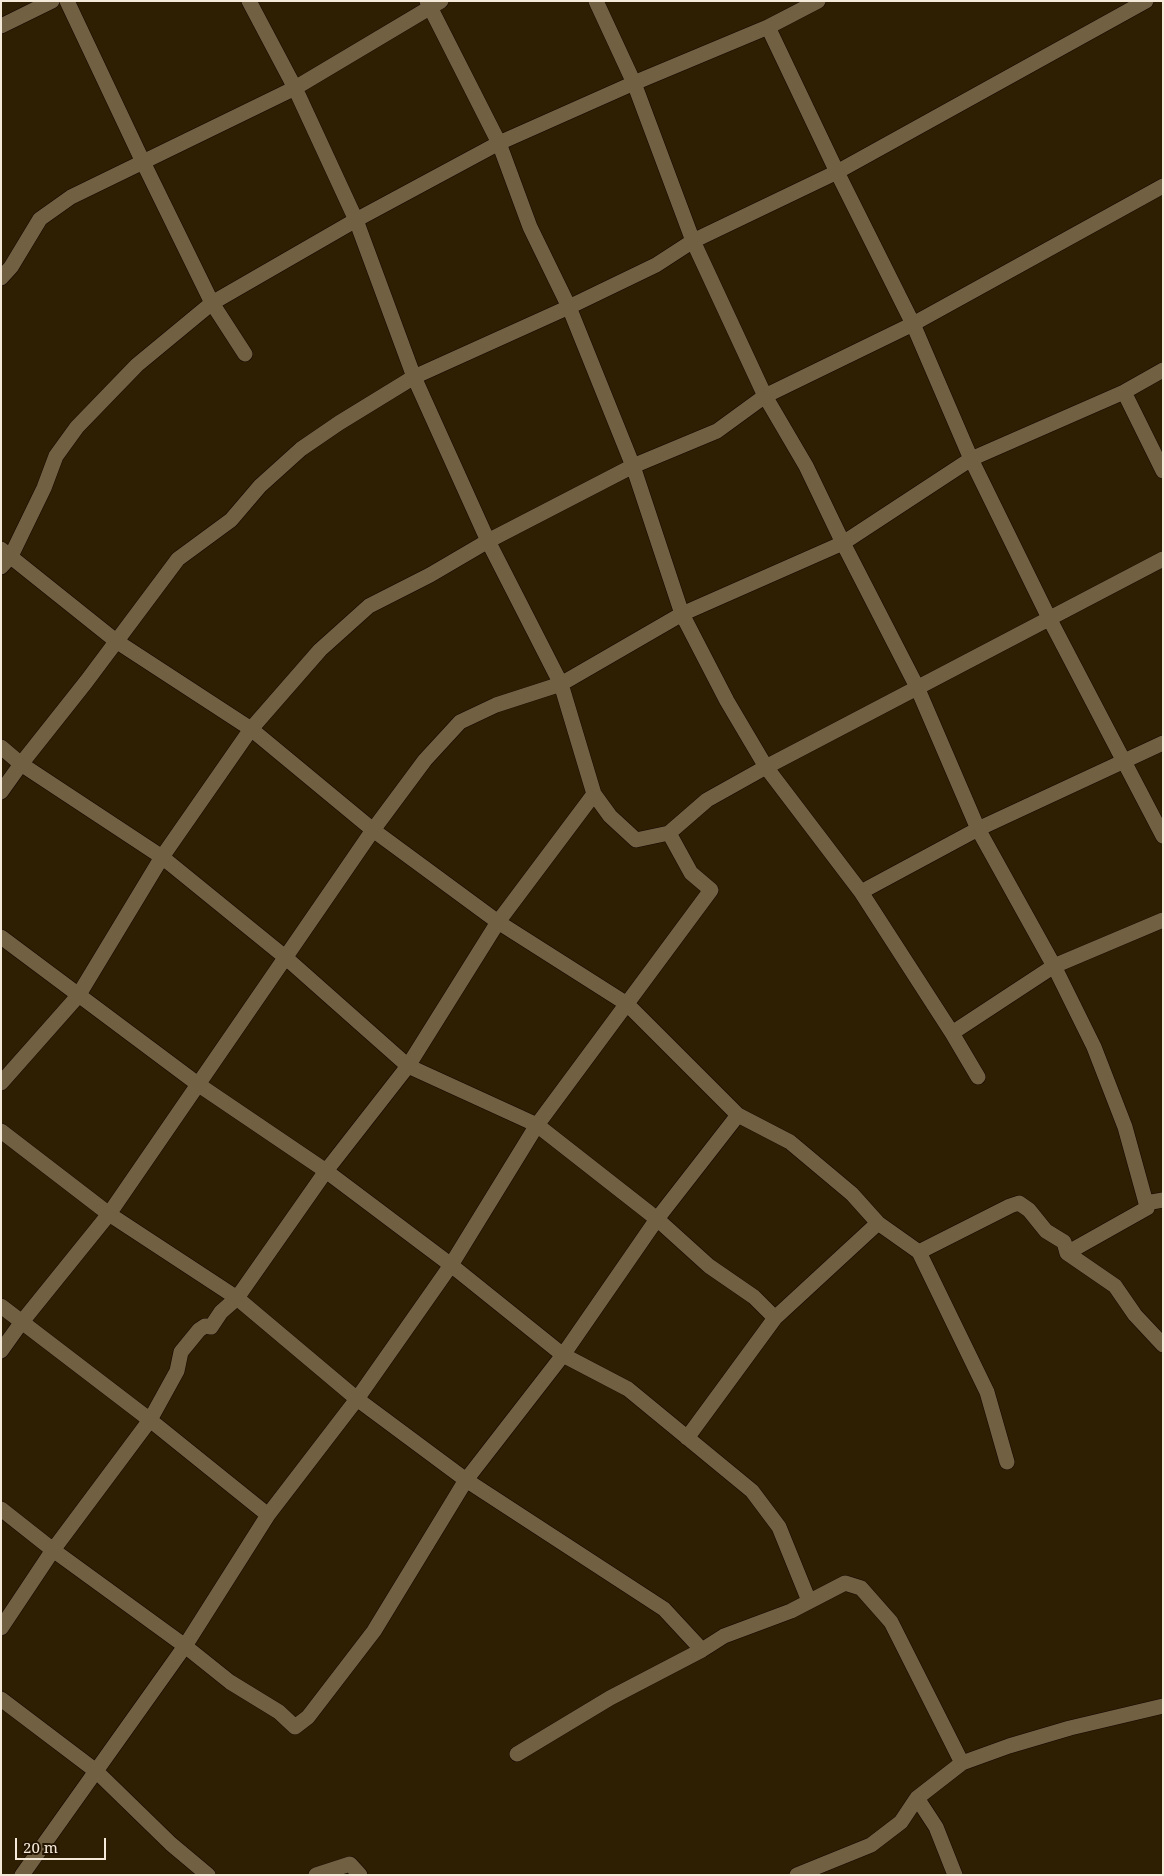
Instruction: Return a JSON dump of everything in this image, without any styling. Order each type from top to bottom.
[{"type":"street","points":[[1,26],[52,1]]},
{"type":"street","points":[[67,1],[142,162],[212,303],[245,354]]},
{"type":"street","points":[[249,1],[295,88],[356,220],[414,377],[488,541],[561,684],[594,794],[610,816],[636,840],[669,833],[707,800],[766,767],[1163,559]]},
{"type":"street","points":[[596,1],[634,83],[693,241],[765,396],[806,466],[917,687],[978,829],[1054,966],[1094,1047],[1111,1089],[1125,1127],[1147,1208],[1067,1253]]},
{"type":"street","points":[[818,1],[768,27],[634,83],[499,143],[356,220],[212,303],[137,365],[77,427],[56,456],[44,488],[4,557],[116,641],[251,729],[373,830],[498,922],[627,1004],[738,1115],[790,1142],[852,1194],[878,1224],[919,1252],[986,1392],[1007,1462]]},
{"type":"street","points":[[1,792],[178,559],[231,520],[260,486],[302,449],[339,423],[414,377],[569,307],[656,265],[693,241],[837,172],[1146,1]]},
{"type":"street","points":[[1,278],[11,267],[40,219],[71,197],[295,88],[432,3],[499,143],[530,227],[569,307],[633,466],[682,614],[727,702],[766,767],[861,892],[952,1033],[978,1077]]},
{"type":"street","points":[[768,27],[837,172],[913,324],[972,459],[1049,618],[1163,836]]},
{"type":"street","points":[[1,1082],[78,996],[162,857],[251,729],[320,650],[369,606],[430,575],[488,541],[633,466],[717,431],[765,396],[913,324],[1163,186]]},
{"type":"street","points":[[1,1351],[108,1214],[199,1085],[373,830],[424,760],[460,722],[496,705],[561,684],[682,614],[843,543],[972,459],[1124,392],[1163,370]]},
{"type":"street","points":[[1124,392],[1163,471]]},
{"type":"street","points":[[861,892],[978,829],[1163,743]]},
{"type":"street","points":[[1,747],[21,764],[162,857],[286,957],[408,1066],[537,1125],[657,1219],[709,1266],[754,1297],[775,1318]]},
{"type":"street","points":[[1,1628],[53,1550],[150,1420],[177,1372],[181,1352],[198,1330],[205,1326],[211,1327],[221,1312],[237,1298],[326,1171],[408,1066],[498,922],[594,794]]},
{"type":"street","points":[[22,1875],[185,1646],[268,1515],[357,1399],[451,1265],[537,1125],[711,890],[691,873],[669,833]]},
{"type":"street","points":[[952,1033],[1054,966],[1163,920]]},
{"type":"street","points":[[1,937],[199,1085],[326,1171],[451,1265],[563,1355],[628,1389],[752,1491],[779,1527],[809,1600]]},
{"type":"street","points":[[1,1509],[53,1550],[185,1646],[230,1682],[279,1712],[295,1727],[308,1717],[374,1631],[466,1480],[563,1355],[657,1219],[738,1115]]},
{"type":"street","points":[[1,1131],[108,1214],[237,1298],[357,1399],[466,1480],[664,1610],[702,1650]]},
{"type":"street","points":[[1146,1203],[1163,1200]]},
{"type":"street","points":[[919,1252],[1019,1203],[1029,1210],[1046,1231],[1064,1242],[1067,1253],[1115,1286],[1135,1315],[1163,1345]]},
{"type":"street","points":[[687,1438],[775,1318],[878,1224]]},
{"type":"street","points":[[1,1306],[150,1420],[268,1515]]},
{"type":"street","points":[[517,1754],[610,1698],[702,1650],[724,1636],[791,1611],[845,1583],[861,1588],[891,1622],[962,1763]]},
{"type":"street","points":[[1,1699],[96,1771],[170,1844],[208,1875]]},
{"type":"street","points":[[798,1875],[871,1845],[901,1822],[917,1798],[962,1763],[1009,1746],[1070,1728],[1163,1706]]},
{"type":"street","points":[[917,1798],[936,1827],[955,1875]]},
{"type":"street","points":[[316,1875],[350,1864],[360,1875]]}]
